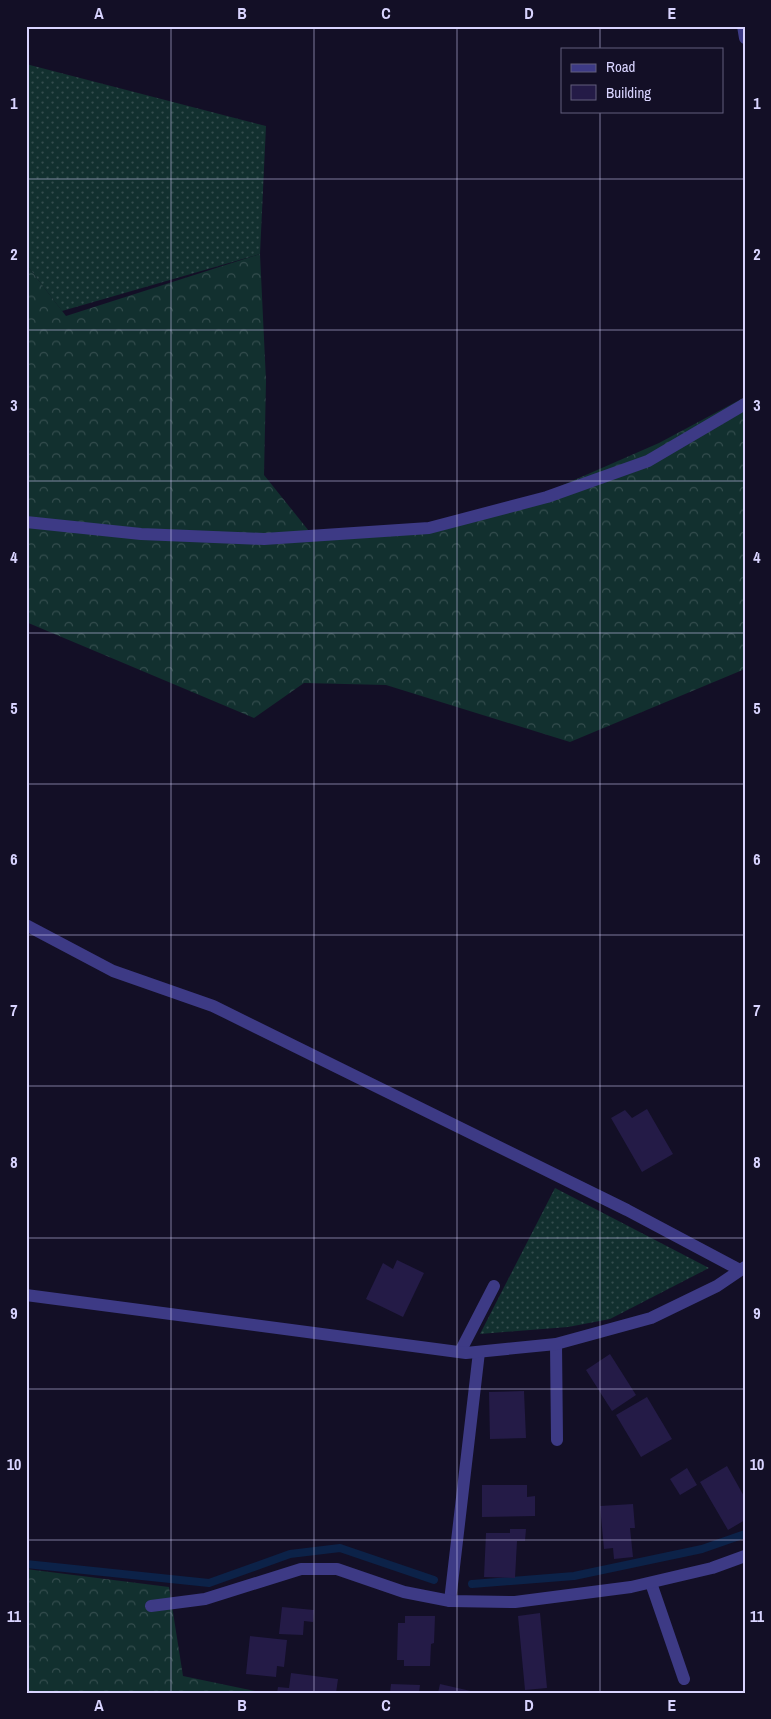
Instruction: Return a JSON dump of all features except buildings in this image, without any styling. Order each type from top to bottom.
[{"type":"street","points":[[743,26],[745,38]]},
{"type":"street","points":[[26,522],[140,534],[264,539],[429,528],[547,497],[648,461],[745,404]]},
{"type":"street","points":[[26,924],[113,971],[213,1006],[742,1268],[717,1286],[651,1318],[556,1344],[478,1352],[460,1352],[26,1295]]},
{"type":"street","points":[[460,1352],[494,1286]]},
{"type":"street","points":[[556,1344],[557,1440]]},
{"type":"street","points":[[450,1601],[478,1352]]},
{"type":"street","points":[[151,1606],[205,1599],[301,1569],[337,1568],[404,1592],[450,1601],[515,1602],[631,1587],[712,1568],[745,1556]]},
{"type":"street","points":[[651,1583],[684,1679]]},
{"type":"green space","points":[[26,64],[266,126],[260,254],[62,311],[26,264]]},
{"type":"green space","points":[[260,254],[266,381],[264,475],[313,536],[490,517],[659,443],[745,397],[745,669],[570,742],[386,685],[304,683],[254,718],[26,622],[26,264],[66,316]]},
{"type":"green space","points":[[555,1188],[709,1268],[610,1319],[568,1327],[480,1334]]},
{"type":"green space","points":[[26,1569],[169,1587],[183,1676],[265,1693],[26,1693]]},
{"type":"waterway","points":[[472,1584],[574,1576],[702,1549],[745,1534]]},
{"type":"waterway","points":[[26,1564],[209,1583],[290,1554],[340,1548],[434,1580]]}]
